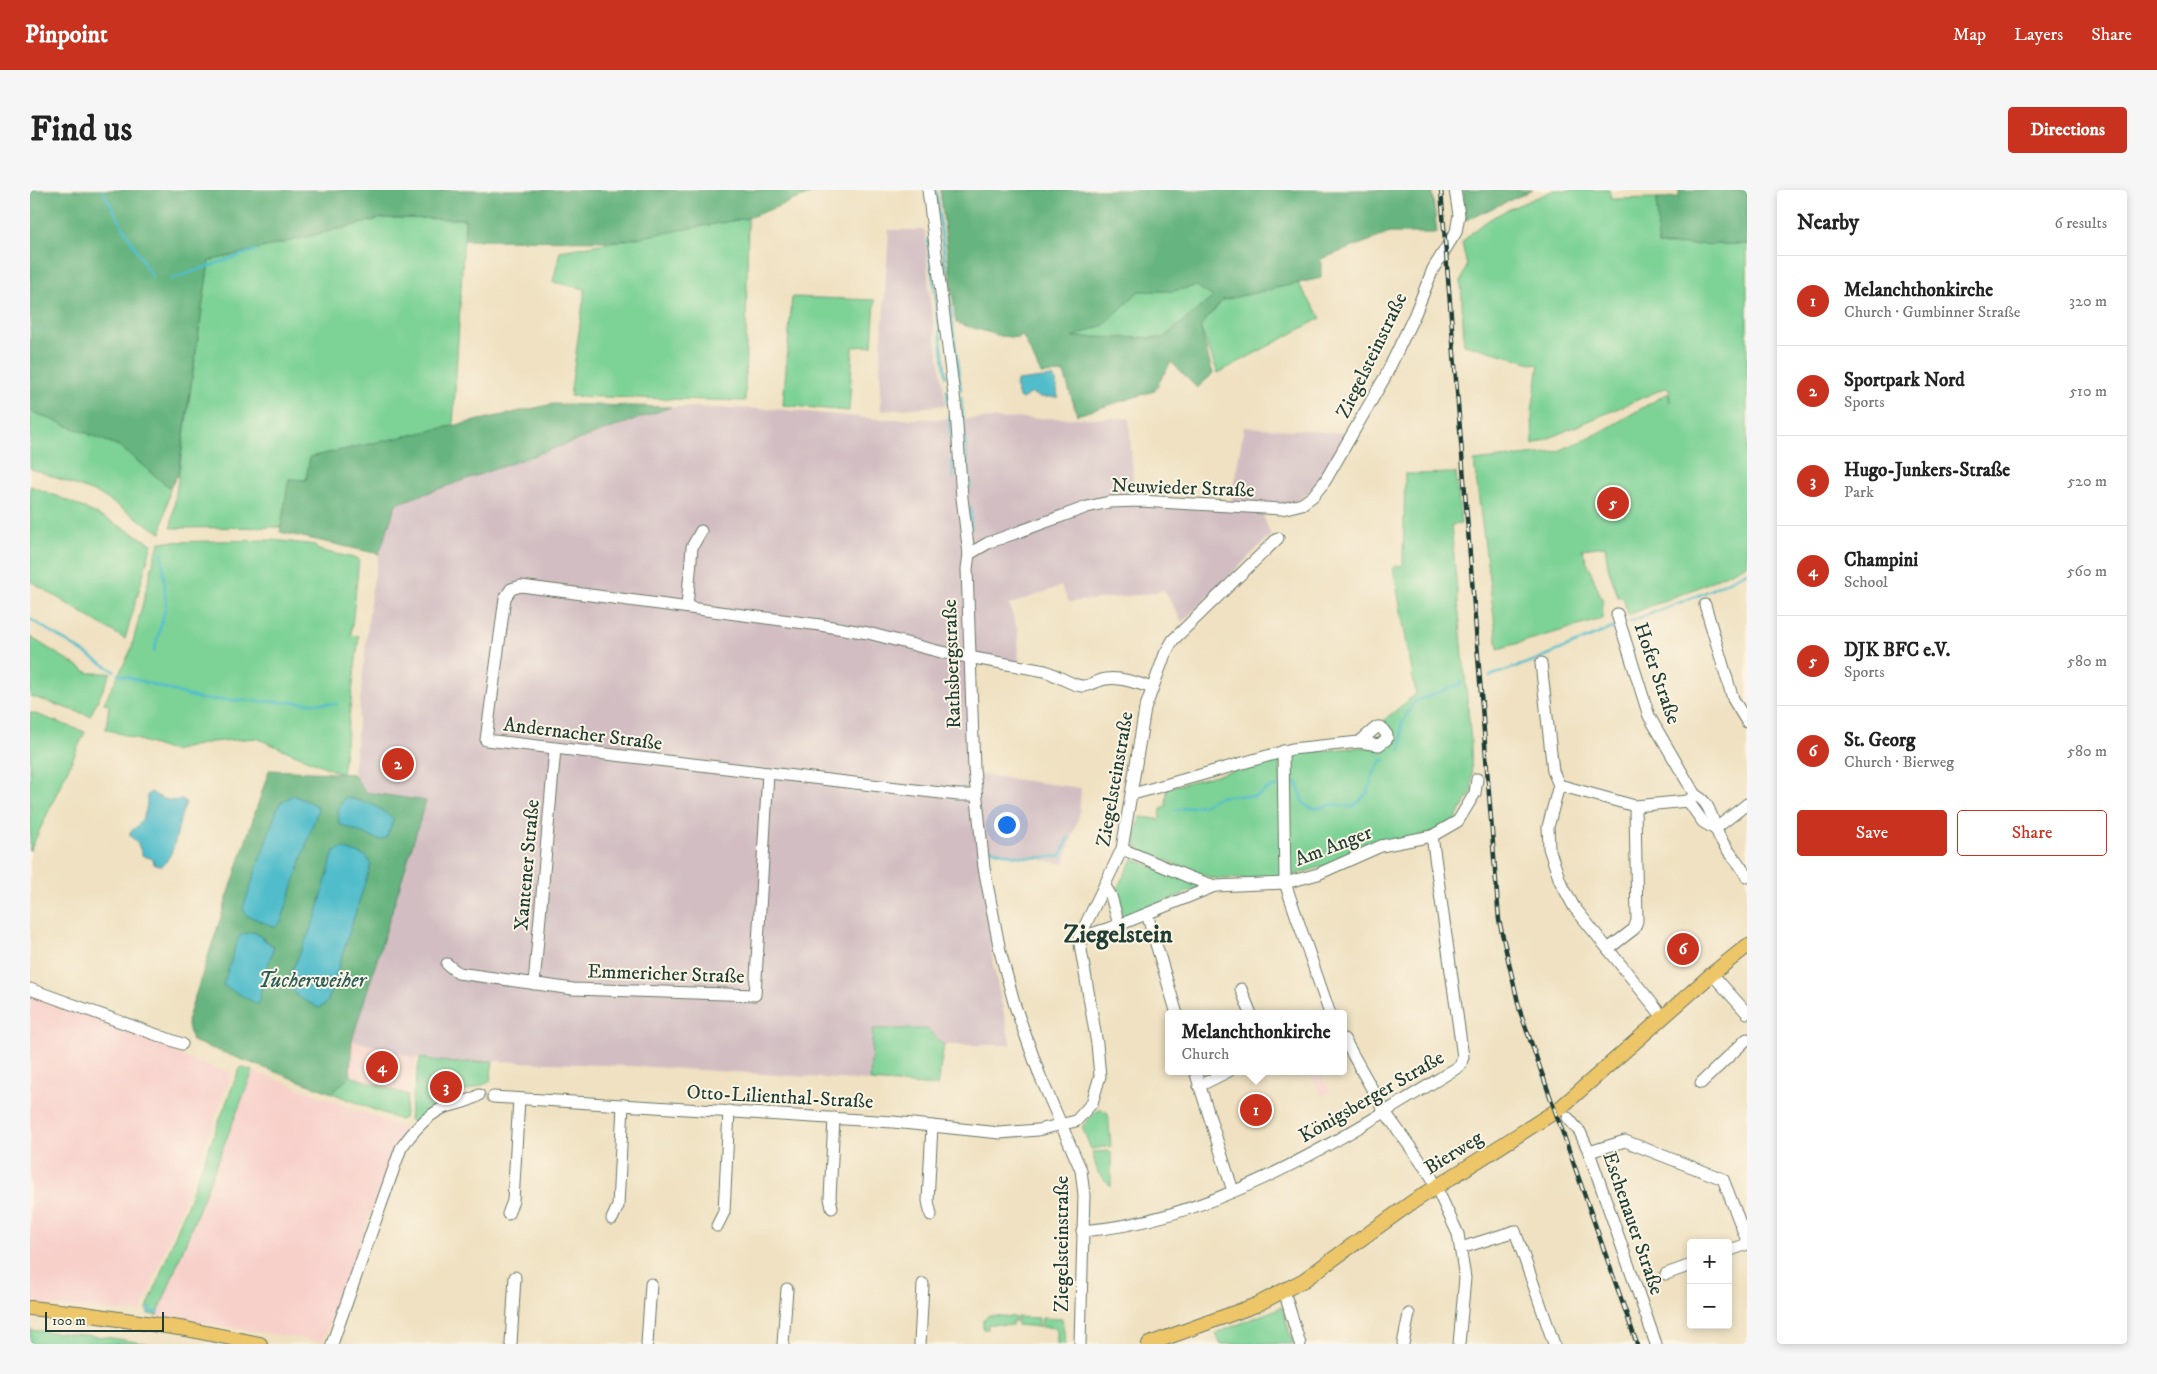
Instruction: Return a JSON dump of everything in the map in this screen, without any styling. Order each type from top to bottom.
[{"type":"main road","name":"Bierweg","points":[[1149,1344],[1210,1323],[1284,1291],[1332,1260],[1436,1186],[1559,1108],[1712,974],[1747,946]]},
{"type":"main road","points":[[31,1311],[226,1344]]},
{"type":"main road","points":[[31,1311],[78,1312],[195,1331],[260,1344]]},
{"type":"street","name":"Rathsbergstraße","points":[[928,190],[953,387],[962,498],[969,554],[967,569],[976,795],[987,888],[1007,978],[1029,1048],[1063,1125]]},
{"type":"street","name":"Ziegelsteinstraße","points":[[1313,496],[1332,471],[1385,377],[1415,314],[1433,268],[1452,241],[1458,228],[1455,190]]},
{"type":"street","name":"Neuwieder Straße","points":[[969,554],[988,543],[1087,506],[1109,502],[1140,501],[1282,509],[1298,506],[1313,496]]},
{"type":"street","points":[[686,607],[692,547],[701,531]]},
{"type":"street","name":"Ziegelsteinstraße","points":[[1079,938],[1122,849],[1133,794],[1141,729],[1152,688],[1165,654],[1173,640],[1278,538]]},
{"type":"street","name":"Andernacher Straße","points":[[976,795],[768,774],[486,740],[505,598],[511,589],[520,586],[845,629],[941,652],[1045,671],[1084,686],[1102,680],[1117,678],[1152,688]]},
{"type":"street","points":[[1705,605],[1733,699],[1747,722]]},
{"type":"street","name":"Hofer Straße","points":[[1618,614],[1648,716],[1703,822],[1715,828],[1720,839],[1746,873]]},
{"type":"street","points":[[1541,663],[1553,771],[1559,785],[1548,827],[1549,848],[1560,881],[1574,908],[1663,1017]]},
{"type":"street","points":[[1133,794],[1283,751],[1359,742]]},
{"type":"street","name":"Xantener Straße","points":[[534,984],[555,749]]},
{"type":"street","points":[[1283,751],[1285,883],[1290,904],[1329,1010]]},
{"type":"street","name":"Emmericher Straße","points":[[446,964],[458,973],[573,989],[755,995],[768,774]]},
{"type":"street","name":"Am Anger","points":[[1079,938],[1147,914],[1215,886],[1285,883],[1318,874],[1381,846],[1432,836],[1458,821],[1475,793],[1477,779]]},
{"type":"street","points":[[1559,785],[1635,806],[1692,798]]},
{"type":"street","points":[[1715,828],[1747,804]]},
{"type":"street","points":[[1608,949],[1634,929],[1636,921],[1635,806]]},
{"type":"street","name":"Königsberger Straße","points":[[1082,1231],[1127,1226],[1164,1217],[1233,1191],[1330,1144],[1460,1066],[1463,1057],[1432,836]]},
{"type":"street","points":[[1122,849],[1215,886]]},
{"type":"street","points":[[1105,886],[1111,896],[1118,925]]},
{"type":"street","points":[[1147,914],[1176,1010]]},
{"type":"street","points":[[1063,1125],[1071,1124],[1082,1116],[1092,1103],[1099,1081],[1097,1044],[1079,938]]},
{"type":"street","points":[[1712,974],[1747,1013]]},
{"type":"street","points":[[30,989],[182,1044]]},
{"type":"street","points":[[1241,989],[1249,1010]]},
{"type":"street","points":[[1701,1083],[1747,1039]]},
{"type":"street","points":[[1347,1044],[1385,1112],[1436,1186],[1454,1225],[1461,1248],[1465,1296],[1459,1344]]},
{"type":"street","points":[[1196,1075],[1233,1191]]},
{"type":"street","points":[[1199,1086],[1221,1075]]},
{"type":"street","points":[[332,1344],[401,1148],[413,1131],[429,1117],[441,1110],[479,1095]]},
{"type":"street","name":"Otto-Lilienthal-Straße","points":[[494,1097],[834,1118],[1000,1133],[1063,1125]]},
{"type":"street","points":[[508,1214],[513,1201],[519,1099]]},
{"type":"street","points":[[612,1219],[618,1206],[623,1105]]},
{"type":"street","points":[[718,1226],[724,1212],[729,1111]]},
{"type":"street","points":[[832,1208],[830,1198],[834,1118]]},
{"type":"street","name":"Eschenauer Straße","points":[[1568,1118],[1580,1132],[1589,1152],[1656,1344]]},
{"type":"street","name":"Ziegelsteinstraße","points":[[1063,1125],[1082,1176],[1080,1344]]},
{"type":"street","points":[[931,1215],[928,1202],[932,1126]]},
{"type":"street","points":[[1589,1152],[1625,1141],[1723,1179],[1747,1242],[1732,1249]]},
{"type":"street","points":[[1461,1248],[1515,1231],[1554,1344]]},
{"type":"street","points":[[1666,1274],[1687,1266]]},
{"type":"street","points":[[511,1344],[515,1276]]},
{"type":"street","points":[[647,1344],[651,1284]]},
{"type":"street","points":[[920,1344],[923,1284]]},
{"type":"street","points":[[783,1344],[787,1289]]},
{"type":"street","points":[[1284,1291],[1300,1344]]},
{"type":"street","points":[[1406,1343],[1409,1314]]},
{"type":"shaded area","points":[[889,230],[925,230],[930,301],[946,405],[881,411],[880,365]]},
{"type":"shaded area","points":[[671,407],[775,409],[877,419],[1129,418],[1134,496],[1231,502],[1244,427],[1350,433],[1319,484],[1296,502],[1259,505],[1271,535],[1182,622],[1164,590],[1148,594],[1069,602],[1061,586],[1009,605],[1018,631],[1019,669],[971,663],[976,774],[1081,788],[1079,815],[1064,864],[984,849],[993,964],[1011,1045],[944,1045],[927,1029],[873,1029],[870,1081],[654,1067],[493,1061],[454,1063],[416,1058],[352,1040],[426,801],[365,792],[353,774],[371,593],[379,554],[396,504]]},
{"type":"shaded area","points":[[30,993],[185,1047],[182,1057],[232,1073],[141,1313],[30,1304]]},
{"type":"shaded area","points":[[352,1040],[416,1058],[408,1095],[350,1076]]},
{"type":"shaded area","points":[[253,1071],[407,1129],[389,1164],[322,1342],[157,1316]]},
{"type":"shaded area","points":[[1321,1075],[1331,1091],[1323,1096],[1310,1076]]},
{"type":"green space","points":[[30,190],[820,190],[748,218],[620,241],[465,240],[465,219],[383,218],[209,261],[178,474],[170,488],[119,446],[30,411]]},
{"type":"green space","points":[[940,190],[1432,190],[1437,233],[1390,233],[1321,259],[1321,278],[1223,300],[1200,327],[1213,374],[1197,388],[1171,362],[1154,391],[1077,415],[1064,373],[1041,374],[1022,334],[1019,338],[1001,336],[956,323]],"holes":[[[1196,286],[1213,297],[1163,338],[1073,337],[1104,325],[1139,291],[1173,291]]]},
{"type":"green space","points":[[1463,190],[1533,190],[1466,220]]},
{"type":"green space","points":[[1554,190],[1609,190],[1611,199],[1657,198],[1658,245],[1747,244],[1747,564],[1697,588],[1628,615],[1623,597],[1618,597],[1608,567],[1605,546],[1582,549],[1603,602],[1602,619],[1498,649],[1474,461],[1556,452],[1599,433],[1668,393],[1670,402],[1669,388],[1665,388],[1533,445],[1532,411],[1539,365],[1464,344],[1461,281],[1467,266],[1462,243],[1481,225],[1505,211]]},
{"type":"green space","points":[[1679,190],[1747,190],[1747,244],[1658,245],[1657,198],[1679,197]]},
{"type":"green space","points":[[383,218],[465,219],[453,426],[310,457],[306,481],[289,479],[281,527],[171,528],[209,261]]},
{"type":"green space","points":[[748,218],[745,401],[570,396],[585,289],[553,282],[560,251]]},
{"type":"green space","points":[[1298,283],[1321,318],[1218,373],[1200,327],[1223,300]]},
{"type":"green space","points":[[1196,286],[1214,297],[1163,338],[1071,337],[1104,325],[1139,291],[1173,291]]},
{"type":"green space","points":[[792,297],[875,300],[872,346],[853,347],[849,411],[783,405]]},
{"type":"green space","points":[[553,404],[671,407],[396,504],[379,554],[280,532],[289,479],[306,480],[310,457]]},
{"type":"green space","points":[[30,411],[119,446],[170,488],[161,533],[99,494],[30,468]]},
{"type":"green space","points":[[1456,473],[1461,524],[1451,525],[1471,742],[1472,792],[1454,821],[1431,833],[1288,877],[1289,773],[1291,754],[1361,747],[1379,748],[1391,743],[1392,733],[1384,720],[1416,694],[1393,567],[1403,565],[1405,474]]},
{"type":"green space","points":[[30,486],[92,512],[152,544],[125,639],[30,581]]},
{"type":"green space","points":[[274,540],[315,545],[318,550],[359,559],[351,635],[359,636],[342,774],[256,738],[211,742],[172,751],[106,729],[109,705],[104,703],[131,650],[160,542]]},
{"type":"green space","points":[[30,637],[89,673],[111,673],[90,716],[30,696]]},
{"type":"green space","points":[[30,712],[85,732],[30,851]]},
{"type":"green space","points":[[1277,759],[1280,763],[1282,874],[1279,878],[1216,879],[1138,849],[1135,839],[1140,817],[1160,819],[1161,808],[1166,806],[1167,788]]},
{"type":"green space","points":[[269,770],[353,774],[365,792],[426,801],[352,1040],[350,1076],[332,1093],[192,1041],[187,1021]],"holes":[[[334,851],[370,864],[327,1003],[319,1008],[287,982],[316,917]],[[254,932],[274,946],[262,983],[259,1003]]]},
{"type":"green space","points":[[1133,859],[1203,886],[1119,920],[1113,895]]},
{"type":"green space","points":[[873,1029],[927,1029],[944,1045],[937,1086],[870,1081]]},
{"type":"green space","points":[[420,1058],[454,1063],[493,1061],[490,1082],[437,1102],[413,1122],[409,1119]]},
{"type":"green space","points":[[240,1067],[253,1071],[157,1316],[148,1314],[147,1309]]},
{"type":"green space","points":[[350,1076],[408,1095],[404,1118],[400,1120],[332,1093]]},
{"type":"green space","points":[[1101,1109],[1108,1113],[1111,1146],[1091,1149],[1082,1127],[1094,1113]]},
{"type":"green space","points":[[1092,1152],[1111,1152],[1111,1186],[1098,1173]]},
{"type":"green space","points":[[1282,1307],[1293,1344],[1220,1344],[1216,1333]]},
{"type":"green space","points":[[989,1315],[1015,1317],[1015,1322],[1012,1322],[1012,1325],[988,1324],[988,1329],[983,1329],[983,1320]]},
{"type":"green space","points":[[1017,1317],[1039,1318],[1039,1327],[1017,1325]]},
{"type":"green space","points":[[1042,1318],[1062,1319],[1066,1344],[1057,1344],[1057,1328],[1041,1327]]},
{"type":"green space","points":[[30,1330],[106,1337],[149,1344],[30,1344]]},
{"type":"water","points":[[1052,377],[1056,381],[1058,397],[1039,397],[1031,393],[1022,399],[1019,397],[1015,385],[1017,381]]},
{"type":"water","points":[[151,792],[166,800],[183,799],[186,804],[174,845],[162,866],[154,864],[153,859],[141,855],[138,844],[130,836],[130,832],[144,816],[147,807],[147,795]]},
{"type":"water","name":"Tucherweiher","points":[[293,795],[316,805],[318,809],[281,922],[275,927],[246,915],[243,908],[279,804]]},
{"type":"water","points":[[345,797],[374,805],[394,819],[386,838],[380,840],[339,824],[338,810]]},
{"type":"water","name":"Tucherweiher","points":[[343,848],[366,856],[371,864],[327,1003],[319,1008],[297,996],[287,982],[316,917],[334,851]]},
{"type":"water","name":"Tucherweiher","points":[[254,932],[274,947],[262,983],[259,1003],[257,1004],[223,985],[238,939],[242,934]]},
{"type":"waterway","points":[[102,190],[152,277]]},
{"type":"waterway","points":[[936,190],[961,390]]},
{"type":"waterway","points":[[928,240],[946,377]]},
{"type":"waterway","points":[[171,279],[256,250]]},
{"type":"waterway","points":[[947,389],[948,404]]},
{"type":"waterway","points":[[961,397],[970,487]]},
{"type":"waterway","points":[[949,413],[951,446]]},
{"type":"waterway","points":[[952,461],[953,477]]},
{"type":"waterway","points":[[970,507],[971,528]]},
{"type":"waterway","points":[[154,651],[166,606],[162,552]]},
{"type":"waterway","points":[[1629,622],[1702,594],[1747,572]]},
{"type":"waterway","points":[[30,619],[114,671]]},
{"type":"waterway","points":[[1490,676],[1533,661],[1615,627]]},
{"type":"waterway","points":[[118,674],[200,699],[337,704]]},
{"type":"waterway","points":[[1400,750],[1402,743],[1401,725],[1414,702],[1462,683]]},
{"type":"waterway","points":[[1291,784],[1297,782],[1303,802],[1308,807],[1316,809],[1333,804],[1353,807],[1368,792],[1373,774],[1381,761],[1385,760]]},
{"type":"waterway","points":[[1175,810],[1202,805],[1218,797],[1237,795],[1253,797],[1261,794],[1266,789],[1279,786]]},
{"type":"waterway","points":[[990,849],[1025,857],[1061,856],[1068,838]]},
{"type":"waterway","points":[[150,1308],[150,1313],[159,1312]]},
{"type":"railway","points":[[1441,190],[1499,920],[1520,1011],[1637,1344]]},
{"type":"place","name":"DJK BFC e.V.","points":[[1613,503]]},
{"type":"place","name":"Sportpark Nord","points":[[398,764]]},
{"type":"place","name":"St. Georg","points":[[1683,949]]},
{"type":"place","name":"Champini","points":[[382,1067]]},
{"type":"place","name":"Hugo-Junkers-Straße","points":[[446,1087]]},
{"type":"place","name":"Melanchthonkirche","points":[[1256,1110]]},
{"type":"district","name":"Ziegelstein","points":[[1118,933]]}]
